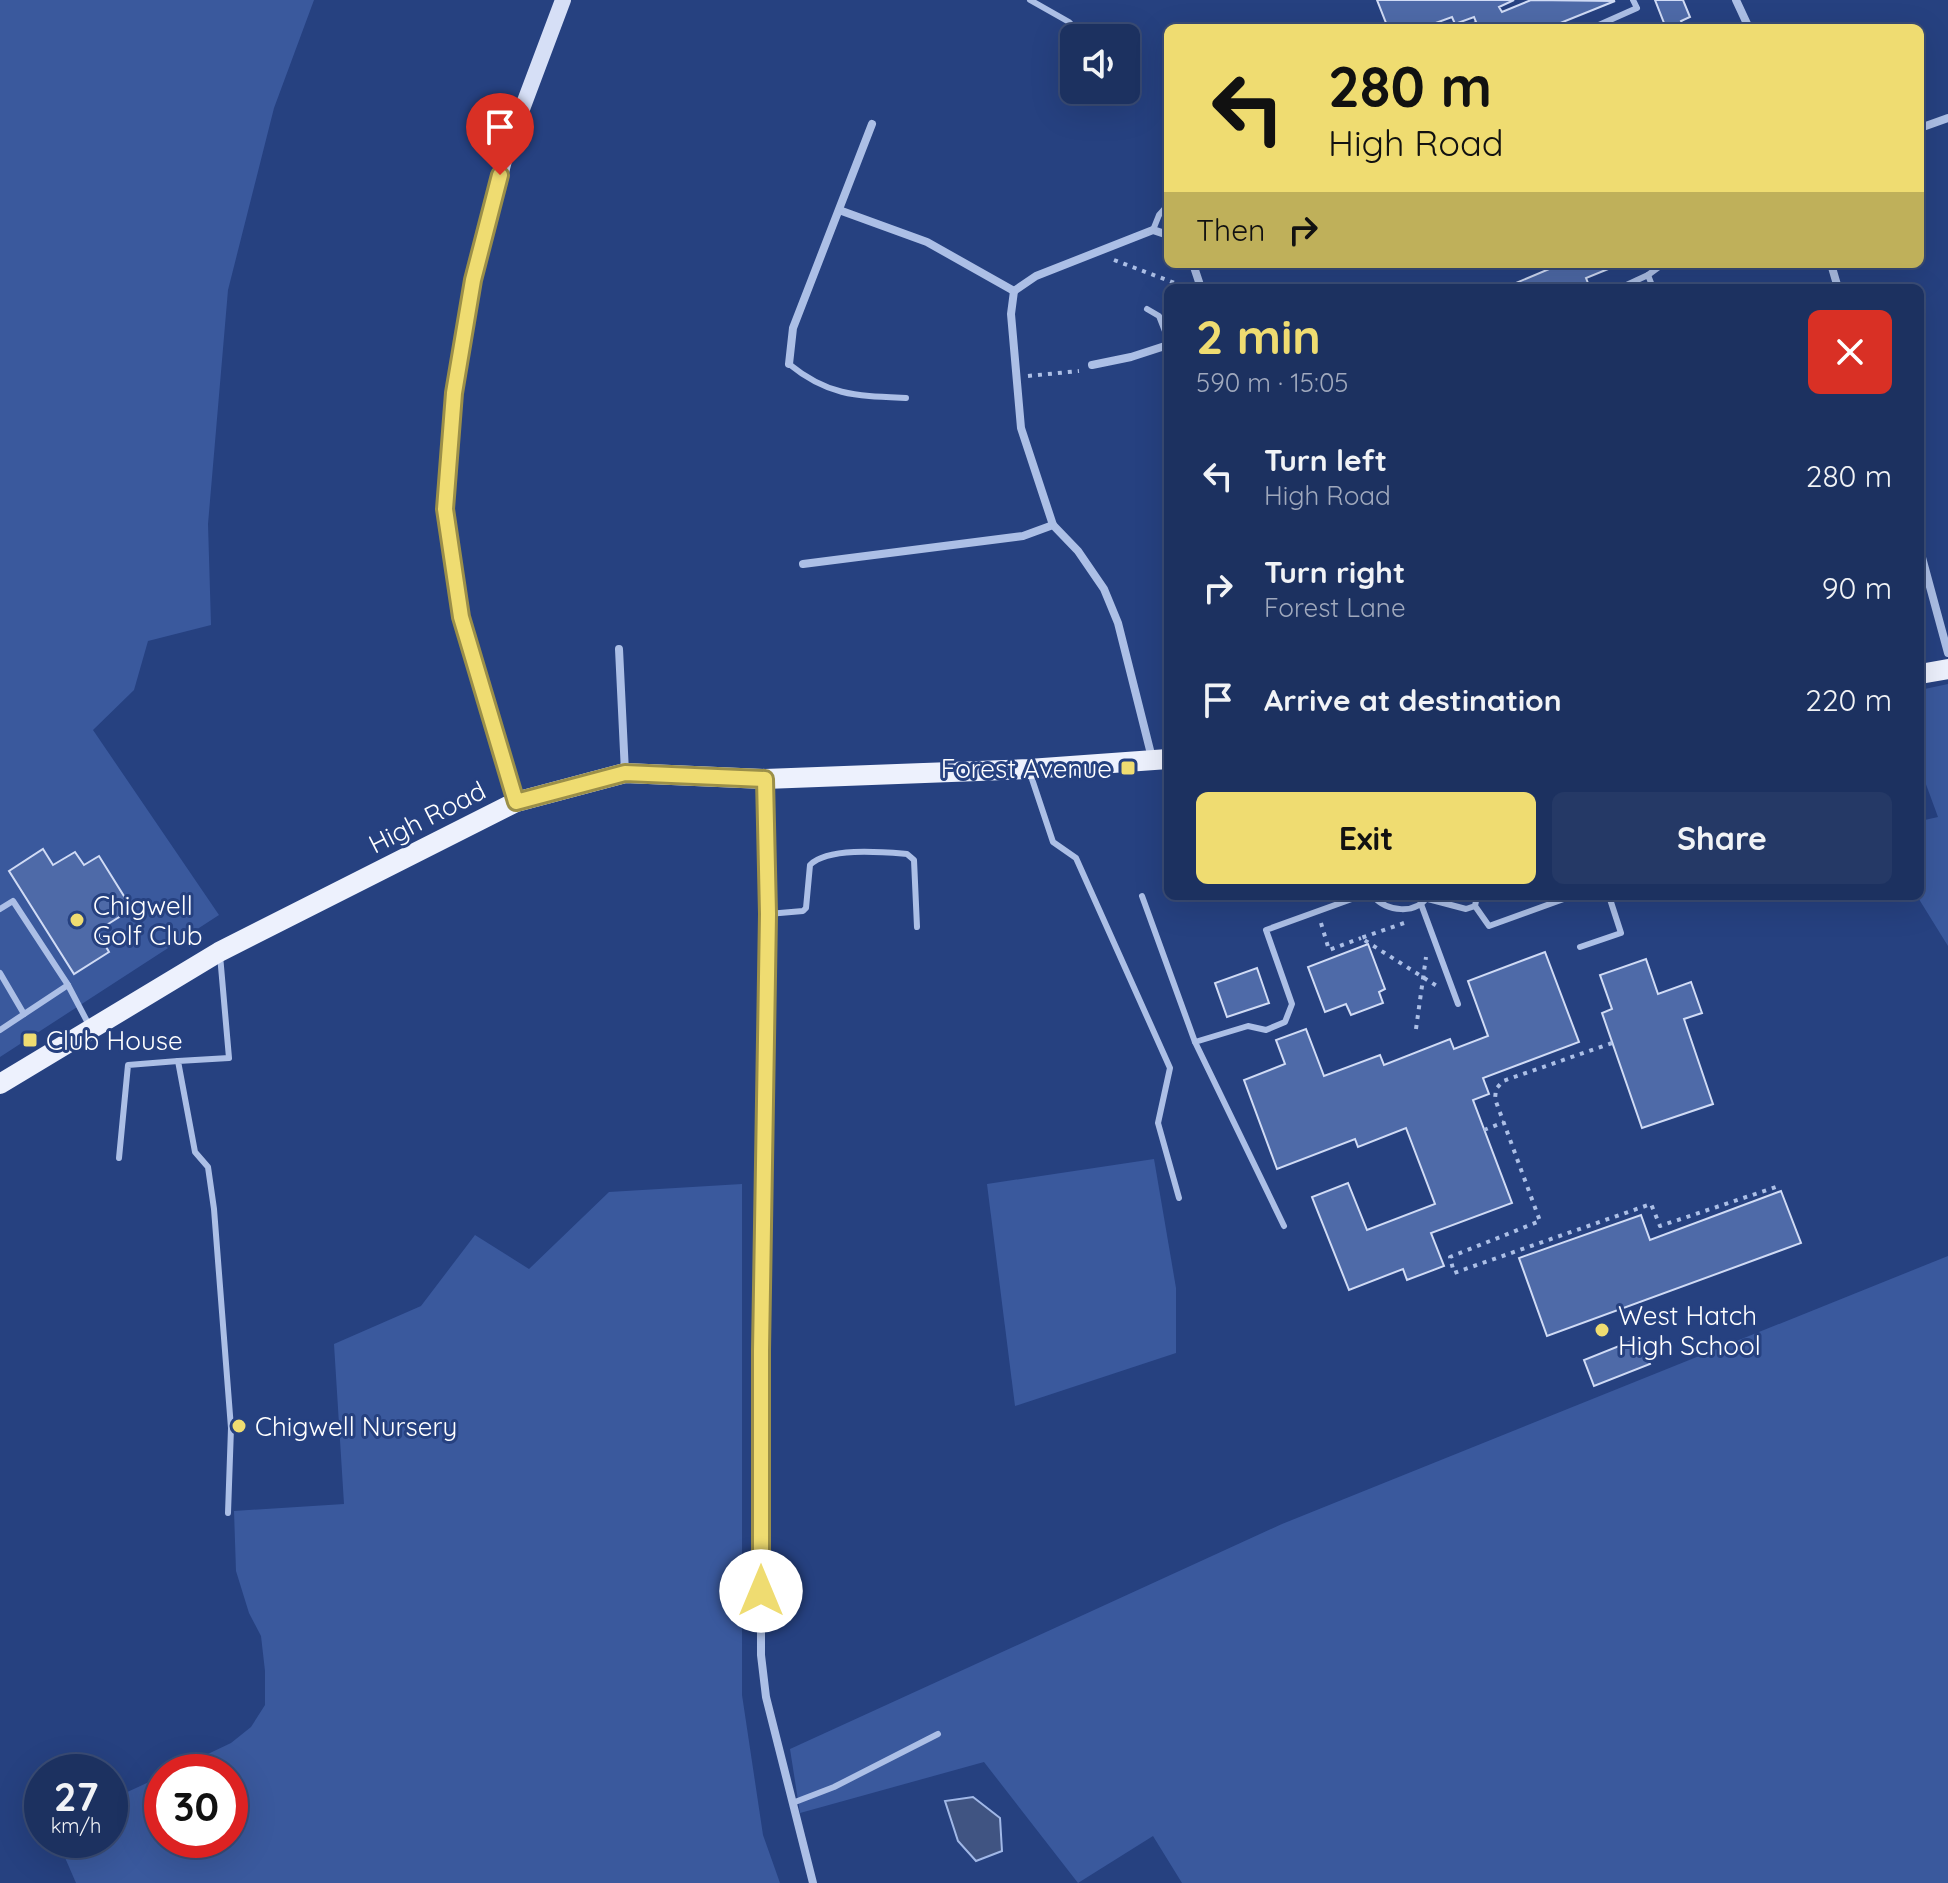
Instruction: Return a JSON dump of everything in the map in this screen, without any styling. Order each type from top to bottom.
[{"type":"main road","points":[[1924,673],[1948,669]]},
{"type":"main road","name":"High Road","points":[[0,1084],[219,952],[516,802],[625,773],[765,779],[1029,769],[1160,759]]},
{"type":"street","points":[[516,802],[461,617],[445,509],[454,393],[473,280],[507,149],[563,0]]},
{"type":"street","points":[[1736,0],[1747,24]]},
{"type":"street","points":[[1924,127],[1948,118]]},
{"type":"street","points":[[789,364],[793,328],[872,124]]},
{"type":"street","points":[[839,210],[927,242],[1014,291]]},
{"type":"street","points":[[1160,759],[1118,623],[1104,589],[1078,551],[1053,525],[1021,428],[1011,314],[1014,291],[1036,276],[1153,230],[1164,234]]},
{"type":"street","points":[[1194,268],[1200,284]]},
{"type":"street","points":[[1092,365],[1131,357],[1164,344]]},
{"type":"street","points":[[803,564],[1023,536],[1053,525]]},
{"type":"street","points":[[1924,565],[1948,653]]},
{"type":"street","points":[[619,649],[625,773]]},
{"type":"street","points":[[765,779],[768,914],[761,1351],[761,1655],[766,1697],[813,1883]]},
{"type":"lane","points":[[1030,0],[1071,24]]},
{"type":"lane","points":[[1601,24],[1637,8],[1633,0]]},
{"type":"lane","points":[[1153,230],[1164,209]]},
{"type":"lane","points":[[1629,284],[1658,268]]},
{"type":"lane","points":[[1648,275],[1651,284]]},
{"type":"lane","points":[[1147,309],[1159,316],[1164,330]]},
{"type":"lane","points":[[789,364],[808,380],[832,390],[854,396],[906,398]]},
{"type":"lane","points":[[1029,769],[1053,842],[1076,858],[1170,1068],[1158,1123],[1179,1198]]},
{"type":"lane","points":[[768,914],[794,914],[806,908],[810,865],[819,858],[837,854],[907,854],[914,860],[917,927]]},
{"type":"lane","points":[[1142,896],[1195,1042],[1284,1226]]},
{"type":"lane","points":[[1195,1042],[1248,1026],[1266,1030],[1285,1022],[1292,1004],[1266,930],[1349,900]]},
{"type":"lane","points":[[1376,900],[1398,910],[1410,909],[1425,900]]},
{"type":"lane","points":[[1438,900],[1466,909],[1475,906]]},
{"type":"lane","points":[[1476,900],[1475,906],[1489,926],[1561,900]]},
{"type":"lane","points":[[1580,947],[1621,933],[1610,900]]},
{"type":"lane","points":[[0,909],[13,901],[68,985],[91,1028]]},
{"type":"lane","points":[[1421,904],[1456,1001]]},
{"type":"lane","points":[[119,1158],[128,1065],[229,1058],[219,952]]},
{"type":"lane","points":[[0,973],[24,1014]]},
{"type":"lane","points":[[0,1030],[68,985]]},
{"type":"lane","points":[[178,1061],[195,1152],[208,1167],[214,1209],[231,1428],[228,1513]]},
{"type":"lane","points":[[795,1802],[834,1787],[938,1734]]},
{"type":"path","points":[[1101,251],[1103,256],[1177,284]]},
{"type":"path","points":[[1183,284],[1198,278]]},
{"type":"path","points":[[1017,377],[1088,370],[1092,365]]},
{"type":"path","points":[[1317,911],[1329,950],[1425,915]]},
{"type":"path","points":[[1416,1029],[1429,924]]},
{"type":"path","points":[[1361,938],[1456,1001]]},
{"type":"path","points":[[1612,1043],[1503,1081],[1496,1089],[1495,1099],[1540,1221],[1450,1257],[1454,1273],[1651,1204],[1660,1226],[1779,1186]]},
{"type":"path","points":[[1484,1130],[1504,1122]]},
{"type":"shaded area","name":"Chigwell Golf Club","points":[[0,0],[314,0],[274,108],[228,290],[208,524],[211,625],[148,641],[134,690],[93,730],[219,915],[0,1057]]},
{"type":"shaded area","points":[[1948,684],[1948,946],[1919,900],[1924,900],[1924,820],[1938,817],[1924,779],[1924,689]]},
{"type":"shaded area","points":[[1154,1159],[1176,1288],[1176,1353],[1015,1406],[987,1184]]},
{"type":"shaded area","points":[[742,1184],[742,1695],[763,1835],[780,1883],[76,1883],[65,1858],[128,1858],[128,1792],[144,1784],[144,1858],[248,1858],[248,1754],[208,1754],[231,1743],[251,1727],[265,1705],[261,1636],[249,1613],[236,1571],[234,1511],[344,1504],[334,1344],[421,1306],[475,1235],[529,1269],[609,1192]]},
{"type":"shaded area","points":[[1948,1256],[1948,1883],[1182,1883],[1153,1836],[1078,1883],[984,1762],[800,1813],[790,1749],[1282,1524]]},
{"type":"shaded area","points":[[973,1797],[1000,1818],[1002,1851],[976,1861],[958,1841],[945,1801]]},
{"type":"building","points":[[1377,0],[1514,0],[1499,7],[1502,12],[1531,0],[1615,1],[1558,24],[1472,24],[1476,22],[1474,17],[1455,24],[1452,17],[1433,24],[1386,24]]},
{"type":"building","points":[[1655,0],[1683,0],[1690,17],[1681,21],[1682,24],[1664,24]]},
{"type":"building","points":[[1552,268],[1611,268],[1586,278],[1588,284],[1514,284]]},
{"type":"building","name":"Chigwell Golf Club","points":[[43,849],[53,865],[75,852],[84,865],[99,856],[132,909],[97,931],[109,952],[74,974],[9,871]]},
{"type":"building","points":[[1368,944],[1385,989],[1379,992],[1383,1003],[1351,1015],[1346,1004],[1325,1012],[1308,967]]},
{"type":"building","points":[[1545,952],[1579,1042],[1483,1078],[1489,1094],[1473,1100],[1512,1203],[1431,1233],[1444,1266],[1407,1280],[1403,1269],[1349,1290],[1312,1197],[1348,1183],[1367,1230],[1435,1204],[1406,1128],[1358,1147],[1355,1139],[1277,1169],[1244,1080],[1285,1064],[1276,1040],[1306,1029],[1324,1076],[1380,1055],[1384,1065],[1450,1039],[1454,1049],[1488,1036],[1468,981]]},
{"type":"building","points":[[1646,959],[1658,994],[1691,982],[1702,1013],[1684,1019],[1713,1104],[1642,1128],[1602,1013],[1612,1009],[1600,975]]},
{"type":"building","points":[[1257,968],[1269,1003],[1227,1017],[1215,983]]},
{"type":"building","points":[[1781,1191],[1801,1243],[1547,1336],[1519,1258],[1641,1215],[1650,1240]]},
{"type":"building","points":[[1639,1338],[1650,1364],[1594,1386],[1584,1360]]},
{"type":"place","name":"Forest Avenue","points":[[1128,768]]},
{"type":"place","name":"Chigwell Golf Club","points":[[77,920]]},
{"type":"place","name":"Club House","points":[[30,1040]]},
{"type":"place","name":"West Hatch High School","points":[[1602,1330]]},
{"type":"place","name":"Chigwell Nursery","points":[[239,1426]]},
{"type":"route","points":[[500,175],[473,280],[454,393],[445,509],[461,617],[516,802],[625,773],[765,779],[768,914],[761,1351],[761,1591]]}]
